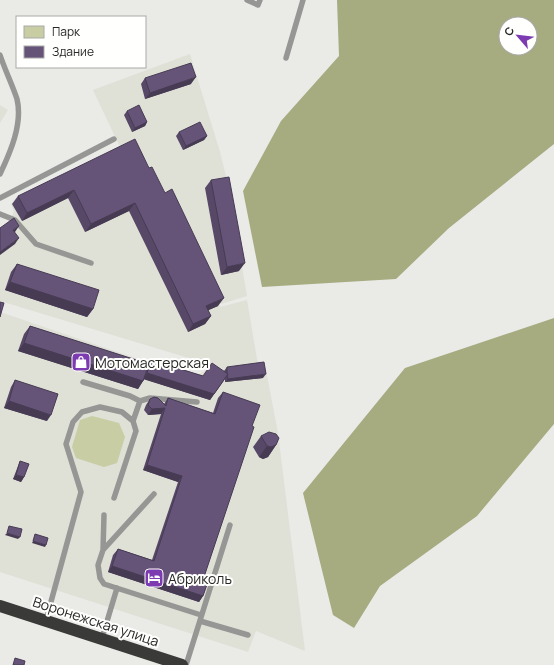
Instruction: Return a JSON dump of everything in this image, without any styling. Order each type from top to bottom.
[{"type":"highway","name":"Воронежская улица","points":[[0,606],[182,665]]},
{"type":"lane","points":[[247,0],[258,4],[260,0]]},
{"type":"lane","points":[[286,58],[303,0]]},
{"type":"lane","points":[[0,55],[17,100],[18,113],[14,136],[0,174]]},
{"type":"lane","points":[[0,198],[114,139]]},
{"type":"lane","points":[[0,214],[15,220],[36,244],[91,263]]},
{"type":"lane","points":[[83,382],[140,400],[150,398],[197,402]]},
{"type":"lane","points":[[133,421],[140,400]]},
{"type":"lane","points":[[46,620],[81,492],[66,444],[73,422],[82,412],[100,407],[122,412],[133,421],[136,431],[114,498]]},
{"type":"lane","points":[[103,550],[154,494]]},
{"type":"lane","points":[[104,515],[103,550],[98,565],[100,578],[104,584],[248,635]]},
{"type":"lane","points":[[186,665],[230,525]]},
{"type":"lane","points":[[102,638],[117,588]]},
{"type":"shaded area","points":[[190,54],[227,180],[247,296],[221,304],[171,195],[162,191],[146,160],[120,147],[93,90]]},
{"type":"shaded area","points":[[0,105],[8,110],[0,123]]},
{"type":"shaded area","points":[[133,143],[161,194],[169,197],[220,307],[247,300],[258,365],[265,365],[278,433],[305,651],[256,631],[248,652],[0,572],[0,312],[194,378],[210,367],[225,369],[0,301],[0,230],[7,224],[14,212],[11,204]]},
{"type":"green space","points":[[337,0],[554,0],[554,144],[449,228],[396,279],[262,287],[243,191],[281,121],[339,56]]},
{"type":"green space","points":[[554,318],[554,424],[477,516],[380,586],[354,628],[333,615],[303,493],[405,368]]},
{"type":"green space","points":[[92,416],[119,423],[125,437],[117,463],[104,467],[76,458],[72,447],[80,420]]},
{"type":"building","points":[[191,63],[196,77],[150,93],[145,78]]},
{"type":"building","points":[[139,105],[147,122],[135,128],[127,111]]},
{"type":"building","points":[[200,122],[207,136],[186,146],[179,132]]},
{"type":"building","points":[[135,139],[149,168],[152,167],[165,193],[172,189],[224,298],[206,306],[211,316],[193,324],[135,203],[91,224],[74,190],[27,213],[18,196]]},
{"type":"building","points":[[229,177],[245,263],[227,267],[211,180]]},
{"type":"building","points":[[14,218],[19,226],[13,230],[19,238],[0,252],[0,228]]},
{"type":"building","points":[[17,264],[99,290],[93,309],[10,282]]},
{"type":"building","points":[[0,302],[4,303],[0,317]]},
{"type":"building","points":[[30,326],[149,364],[143,381],[24,343]]},
{"type":"building","points":[[151,360],[203,376],[212,363],[228,374],[214,394],[147,373]]},
{"type":"building","points":[[264,362],[266,374],[228,379],[227,367]]},
{"type":"building","points":[[15,380],[58,394],[51,415],[9,401]]},
{"type":"building","points":[[223,392],[260,405],[204,577],[209,579],[203,596],[112,566],[118,549],[154,561],[182,476],[147,465],[165,408],[152,409],[148,405],[150,399],[154,397],[158,398],[166,406],[168,398],[215,414]]},
{"type":"building","points":[[269,432],[276,434],[279,438],[276,445],[271,447],[267,446],[261,436]]},
{"type":"building","points":[[20,461],[29,464],[24,477],[16,475]]},
{"type":"building","points":[[9,526],[22,529],[20,537],[7,533]]},
{"type":"building","points":[[35,534],[48,538],[46,545],[33,541]]},
{"type":"building","points":[[15,658],[25,661],[24,665],[13,665]]},
{"type":"place","name":"Мотомастерская","points":[[81,362]]},
{"type":"place","name":"Абриколь","points":[[154,578]]}]
